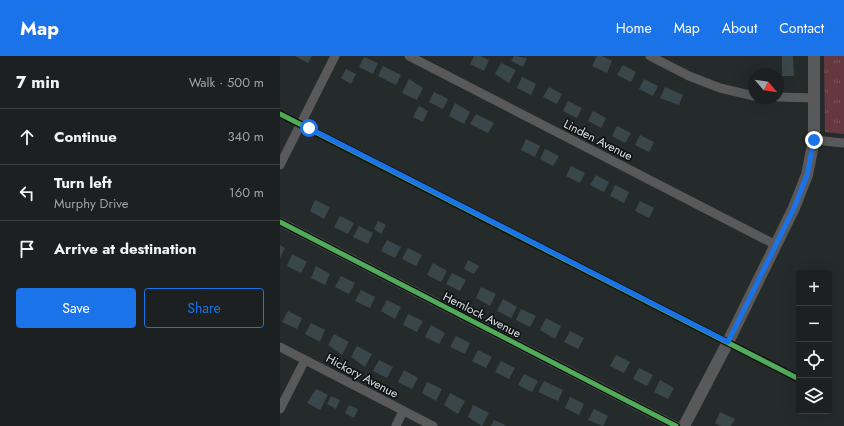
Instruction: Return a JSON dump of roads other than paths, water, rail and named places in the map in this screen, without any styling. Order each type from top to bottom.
[{"type":"street","points":[[280,165],[335,56]]},
{"type":"street","name":"Linden Avenue","points":[[409,56],[776,245]]},
{"type":"street","points":[[650,56],[689,76],[720,88],[748,95]]},
{"type":"street","points":[[684,426],[776,245],[794,208],[807,175],[814,140],[814,56]]},
{"type":"street","points":[[784,97],[815,98]]},
{"type":"street","points":[[814,140],[844,143]]},
{"type":"street","name":"Hemlock Avenue","points":[[280,222],[676,426]]},
{"type":"street","name":"Hickory Avenue","points":[[280,347],[433,426]]},
{"type":"street","points":[[280,409],[305,360]]},
{"type":"street","points":[[396,426],[403,411]]}]
